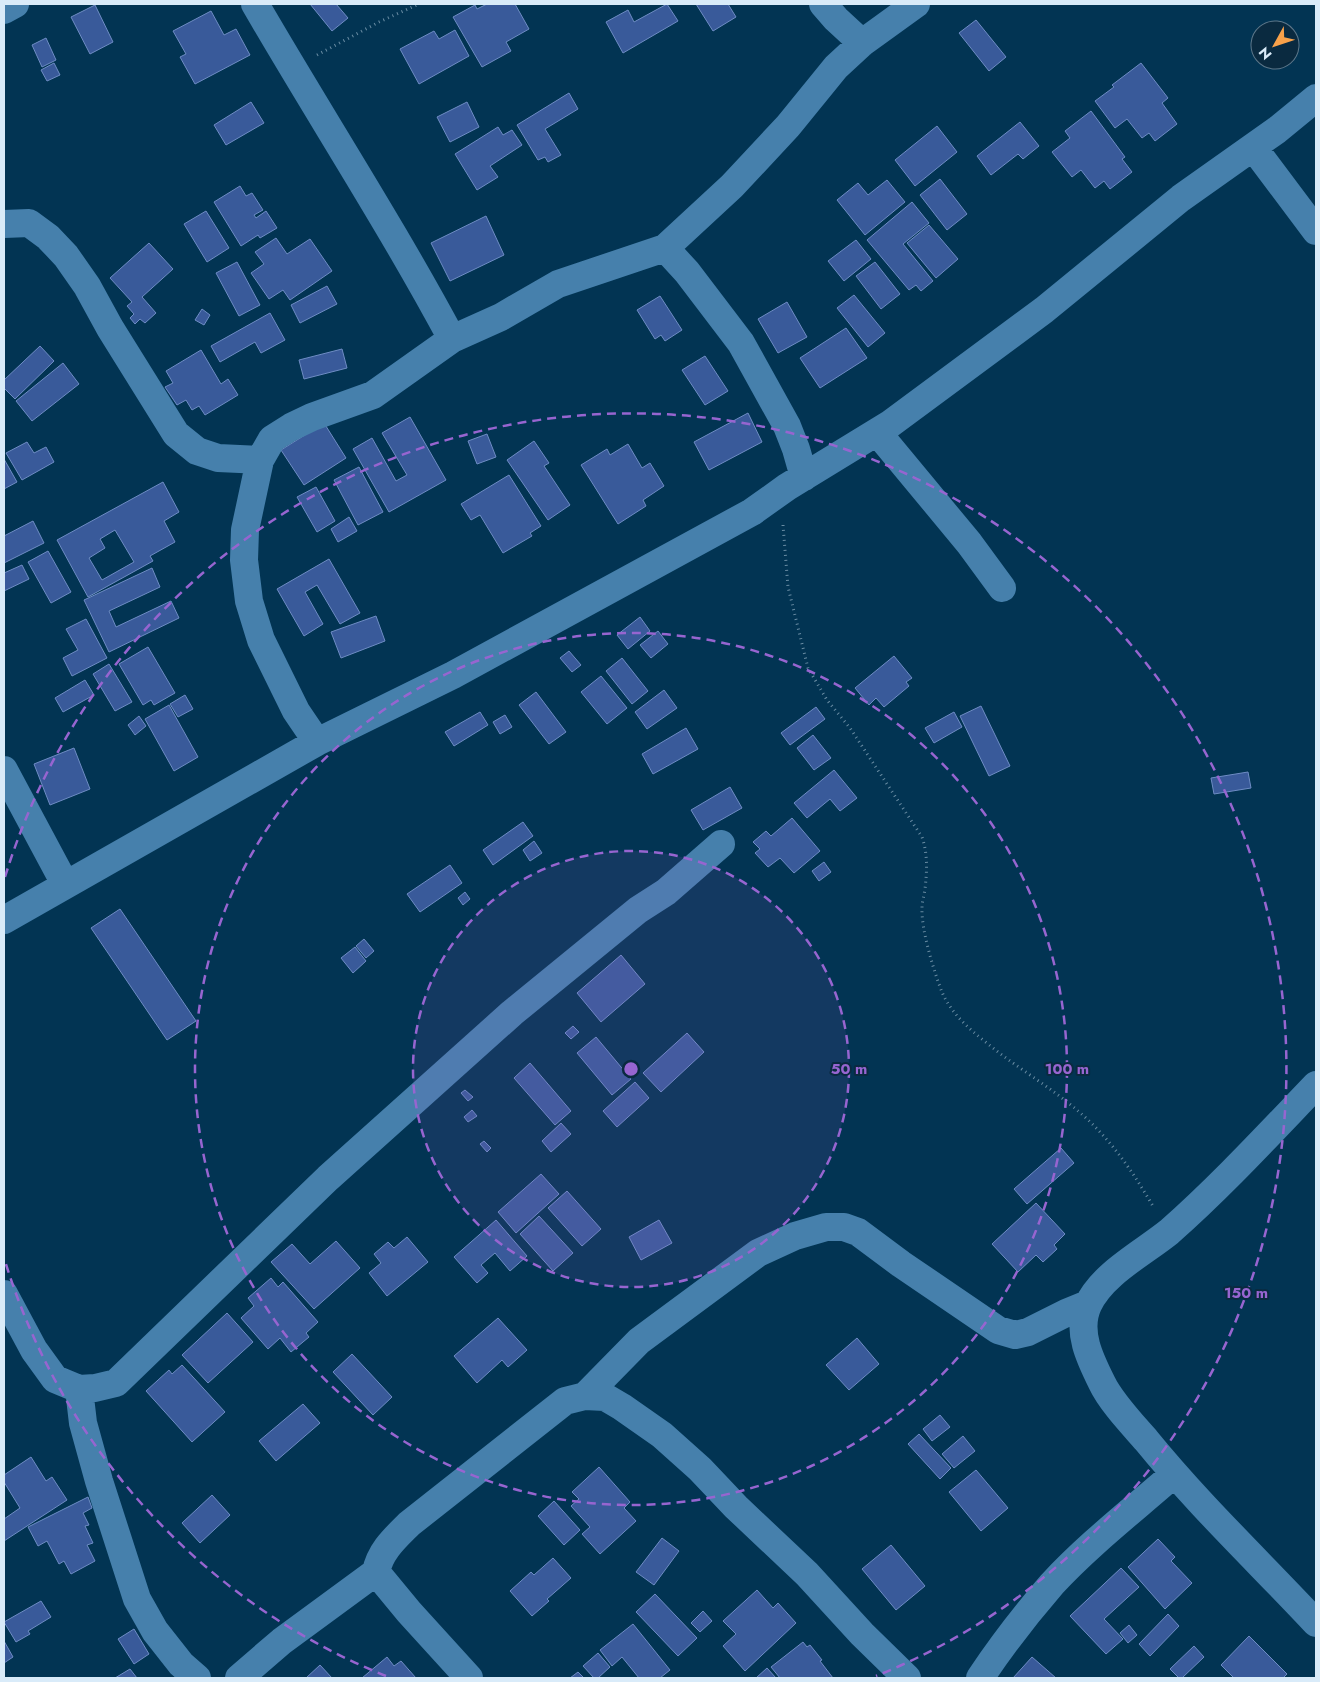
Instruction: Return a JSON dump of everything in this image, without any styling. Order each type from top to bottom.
[{"type":"street","points":[[4,10],[15,4]]},
{"type":"street","points":[[255,4],[291,67],[409,260],[452,339]]},
{"type":"street","points":[[823,4],[862,44]]},
{"type":"street","points":[[317,742],[296,711],[261,640],[249,601],[244,560],[245,530],[260,460],[272,439],[312,416],[373,395],[452,339],[501,317],[558,284],[665,248],[732,186],[788,126],[836,67],[862,44],[916,4]]},
{"type":"street","points":[[4,920],[317,742],[470,666],[752,512],[795,482],[878,432],[1044,310],[1181,198],[1253,147],[1316,98]]},
{"type":"street","points":[[1253,147],[1316,231]]},
{"type":"street","points":[[4,224],[29,223],[48,237],[66,256],[87,286],[110,328],[176,434],[197,451],[218,458],[260,460]]},
{"type":"street","points":[[665,248],[687,272],[741,343],[787,426],[796,449],[795,482]]},
{"type":"street","points":[[878,432],[963,536],[1002,588]]},
{"type":"street","points":[[4,770],[65,884]]},
{"type":"street","points":[[4,1294],[34,1350],[55,1379],[79,1389],[95,1388],[116,1383],[328,1178],[512,1013],[638,910],[666,892],[721,844]]},
{"type":"street","points":[[1316,1085],[1233,1171],[1168,1232],[1114,1273],[1088,1304],[1082,1322],[1083,1339],[1102,1385],[1125,1415],[1174,1474],[1316,1623]]},
{"type":"street","points":[[585,1396],[639,1341],[758,1253],[795,1236],[826,1227],[844,1227],[858,1232],[901,1264],[998,1330],[1015,1335],[1028,1332],[1088,1304]]},
{"type":"street","points":[[79,1389],[83,1423],[97,1473],[138,1599],[155,1631],[181,1664],[197,1678]]},
{"type":"street","points":[[239,1678],[282,1641],[376,1572],[378,1560],[409,1524],[565,1401],[585,1396],[605,1397],[622,1407],[668,1441],[700,1469],[736,1507],[807,1574],[862,1634],[907,1678]]},
{"type":"street","points":[[980,1678],[1017,1625],[1053,1583],[1098,1540],[1174,1474]]},
{"type":"street","points":[[376,1572],[409,1612],[470,1678]]},
{"type":"path","points":[[291,67],[331,49],[379,22],[419,4]]},
{"type":"path","points":[[795,482],[782,530],[788,587],[808,668],[826,700],[850,728],[922,837],[927,852],[922,926],[937,976],[949,1005],[955,1014],[985,1043],[1061,1097],[1086,1118],[1134,1174],[1168,1232]]},
{"type":"building","points":[[310,4],[336,4],[348,18],[332,31]]},
{"type":"building","points":[[487,4],[515,4],[529,29],[506,42],[511,51],[482,67],[453,17],[475,5],[477,9]]},
{"type":"building","points":[[667,4],[678,21],[623,53],[606,22],[628,10],[634,22]]},
{"type":"building","points":[[696,4],[728,4],[736,17],[713,31]]},
{"type":"building","points":[[95,5],[113,42],[90,54],[71,17]]},
{"type":"building","points":[[211,11],[224,35],[236,29],[250,55],[195,84],[180,57],[186,54],[173,31]]},
{"type":"building","points":[[976,20],[1006,57],[989,71],[959,33]]},
{"type":"building","points":[[455,30],[469,56],[419,84],[400,49],[434,31],[439,39]]},
{"type":"building","points":[[46,38],[56,60],[42,67],[32,45]]},
{"type":"building","points":[[54,63],[60,75],[47,81],[41,70]]},
{"type":"building","points":[[1141,63],[1168,98],[1162,103],[1177,124],[1155,141],[1149,133],[1142,138],[1127,119],[1115,128],[1095,101],[1114,87],[1112,85]]},
{"type":"building","points":[[569,93],[578,109],[545,129],[561,155],[548,162],[545,157],[538,160],[517,125]]},
{"type":"building","points":[[251,102],[264,123],[226,145],[214,125]]},
{"type":"building","points":[[467,102],[479,127],[450,142],[437,117]]},
{"type":"building","points":[[1091,111],[1125,157],[1122,159],[1132,172],[1110,189],[1104,181],[1095,188],[1081,170],[1072,177],[1052,152],[1070,138],[1065,131]]},
{"type":"building","points":[[1020,122],[1039,146],[1023,159],[1018,154],[991,175],[977,156]]},
{"type":"building","points":[[937,126],[957,152],[915,186],[895,160]]},
{"type":"building","points":[[498,127],[503,135],[512,130],[522,145],[490,166],[498,177],[477,190],[455,154]]},
{"type":"building","points":[[940,179],[967,214],[947,230],[920,195]]},
{"type":"building","points":[[887,180],[905,202],[865,235],[837,200],[858,183],[868,195]]},
{"type":"building","points":[[240,186],[246,196],[252,193],[263,210],[254,215],[256,218],[266,211],[277,228],[260,238],[258,235],[241,246],[214,202]]},
{"type":"building","points":[[912,202],[929,223],[903,244],[933,281],[921,291],[916,285],[909,290],[867,240]]},
{"type":"building","points":[[206,211],[229,248],[207,262],[184,224]]},
{"type":"building","points":[[486,216],[504,255],[450,281],[431,243]]},
{"type":"building","points":[[929,225],[958,259],[936,278],[907,243]]},
{"type":"building","points":[[276,238],[287,254],[310,239],[332,271],[290,300],[283,290],[269,299],[251,273],[264,264],[255,252]]},
{"type":"building","points":[[856,240],[871,259],[844,281],[828,261]]},
{"type":"building","points":[[149,243],[173,269],[142,297],[156,313],[145,323],[140,319],[135,324],[130,318],[134,314],[127,306],[132,302],[110,278]]},
{"type":"building","points":[[237,262],[260,305],[239,316],[216,273]]},
{"type":"building","points":[[875,262],[900,294],[881,309],[856,276]]},
{"type":"building","points":[[327,286],[337,304],[300,323],[291,305]]},
{"type":"building","points":[[854,295],[885,333],[868,347],[837,308]]},
{"type":"building","points":[[660,296],[682,330],[665,341],[661,335],[655,339],[637,310]]},
{"type":"building","points":[[787,302],[807,337],[778,353],[758,319]]},
{"type":"building","points":[[202,309],[210,315],[204,325],[195,320]]},
{"type":"building","points":[[270,313],[285,340],[261,353],[255,342],[220,362],[211,346]]},
{"type":"building","points":[[846,328],[867,358],[820,388],[800,358]]},
{"type":"building","points":[[40,346],[54,361],[15,399],[4,388],[4,380]]},
{"type":"building","points":[[342,349],[347,368],[304,379],[299,360]]},
{"type":"building","points":[[201,350],[221,384],[228,379],[238,395],[205,415],[199,406],[192,410],[186,400],[177,405],[165,387],[173,383],[166,371]]},
{"type":"building","points":[[705,356],[728,391],[705,405],[682,370]]},
{"type":"building","points":[[63,363],[79,384],[32,421],[16,401]]},
{"type":"building","points":[[748,413],[762,442],[709,470],[694,442]]},
{"type":"building","points":[[410,417],[446,480],[389,512],[353,449],[372,438],[396,481],[407,475],[382,433]]},
{"type":"building","points":[[324,423],[346,458],[304,485],[281,450]]},
{"type":"building","points":[[487,434],[496,457],[477,464],[468,441]]},
{"type":"building","points":[[534,441],[549,463],[544,466],[570,505],[548,520],[507,460]]},
{"type":"building","points":[[27,442],[34,453],[46,447],[54,462],[22,480],[6,453]]},
{"type":"building","points":[[628,444],[642,468],[650,463],[664,486],[643,500],[646,506],[618,524],[581,465],[607,449],[610,455]]},
{"type":"building","points":[[4,459],[17,482],[4,489]]},
{"type":"building","points":[[359,467],[383,512],[358,525],[334,480]]},
{"type":"building","points":[[509,475],[541,526],[530,533],[532,536],[503,553],[480,515],[471,520],[461,504]]},
{"type":"building","points":[[163,482],[179,512],[164,521],[175,542],[150,556],[153,561],[88,597],[57,540]],"holes":[[[115,530],[134,562],[102,580],[89,558],[105,548],[100,539]]]},
{"type":"building","points":[[316,487],[335,521],[317,532],[297,497]]},
{"type":"building","points":[[349,517],[357,531],[338,542],[331,529]]},
{"type":"building","points":[[33,521],[44,543],[4,563],[4,536]]},
{"type":"building","points":[[48,551],[71,592],[51,603],[28,562]]},
{"type":"building","points":[[329,559],[360,613],[340,624],[317,585],[305,592],[323,624],[304,636],[277,589]]},
{"type":"building","points":[[22,565],[29,579],[4,591],[4,573]]},
{"type":"building","points":[[152,568],[160,587],[109,611],[116,627],[171,601],[179,618],[109,652],[84,600]]},
{"type":"building","points":[[376,616],[385,641],[341,658],[331,632]]},
{"type":"building","points":[[640,617],[650,631],[628,649],[617,635]]},
{"type":"building","points":[[86,619],[107,658],[72,676],[63,658],[78,650],[66,629]]},
{"type":"building","points":[[658,631],[668,644],[651,658],[640,645]]},
{"type":"building","points":[[148,647],[175,693],[154,705],[151,700],[143,705],[119,664]]},
{"type":"building","points":[[569,651],[581,665],[572,672],[560,658]]},
{"type":"building","points":[[894,656],[912,678],[906,682],[909,686],[884,707],[876,698],[869,705],[855,688]]},
{"type":"building","points":[[622,658],[648,691],[632,704],[606,671]]},
{"type":"building","points":[[109,664],[132,702],[115,711],[93,674]]},
{"type":"building","points":[[601,676],[627,708],[607,724],[581,692]]},
{"type":"building","points":[[85,680],[94,695],[63,712],[55,698]]},
{"type":"building","points":[[664,690],[677,708],[647,729],[635,712]]},
{"type":"building","points":[[536,692],[566,732],[549,744],[519,705]]},
{"type":"building","points":[[185,695],[193,709],[178,717],[170,704]]},
{"type":"building","points":[[169,705],[198,757],[174,771],[145,719]]},
{"type":"building","points":[[981,706],[1010,766],[989,776],[960,716]]},
{"type":"building","points":[[816,707],[825,719],[790,745],[781,733]]},
{"type":"building","points":[[480,712],[488,725],[454,746],[445,732]]},
{"type":"building","points":[[954,712],[962,727],[934,743],[925,728]]},
{"type":"building","points":[[505,715],[512,727],[500,734],[493,722]]},
{"type":"building","points":[[139,716],[146,726],[135,735],[128,725]]},
{"type":"building","points":[[686,728],[698,749],[653,774],[642,754]]},
{"type":"building","points":[[813,735],[831,758],[814,770],[797,748]]},
{"type":"building","points":[[74,748],[90,789],[50,805],[34,764]]},
{"type":"building","points":[[834,770],[857,798],[840,811],[830,799],[807,818],[794,803]]},
{"type":"building","points":[[1248,772],[1251,788],[1214,794],[1211,778]]},
{"type":"building","points":[[730,787],[742,808],[703,830],[691,810]]},
{"type":"building","points":[[792,818],[820,851],[794,873],[780,858],[768,867],[755,853],[760,849],[753,842],[766,831],[771,836]]},
{"type":"building","points":[[523,822],[533,836],[493,865],[483,850]]},
{"type":"building","points":[[534,841],[542,853],[530,861],[523,850]]},
{"type":"building","points":[[824,862],[831,872],[819,881],[812,871]]},
{"type":"building","points":[[450,865],[462,883],[420,912],[407,894]]},
{"type":"building","points":[[465,892],[470,899],[463,905],[458,898]]},
{"type":"building","points":[[120,909],[196,1021],[167,1040],[91,928]]},
{"type":"building","points":[[364,939],[374,951],[366,958],[356,946]]},
{"type":"building","points":[[355,947],[366,961],[353,973],[341,958]]},
{"type":"building","points":[[621,955],[645,984],[601,1022],[577,993]]},
{"type":"building","points":[[573,1026],[579,1032],[571,1039],[565,1033]]},
{"type":"building","points":[[687,1033],[704,1052],[661,1092],[643,1073]]},
{"type":"building","points":[[596,1037],[631,1079],[612,1095],[577,1053]]},
{"type":"building","points":[[530,1063],[571,1111],[555,1125],[514,1078]]},
{"type":"building","points":[[635,1082],[649,1098],[617,1127],[603,1111]]},
{"type":"building","points":[[465,1090],[473,1097],[468,1101],[461,1093]]},
{"type":"building","points":[[472,1110],[477,1116],[468,1122],[464,1117]]},
{"type":"building","points":[[561,1123],[571,1134],[551,1152],[542,1141]]},
{"type":"building","points":[[484,1141],[491,1148],[487,1152],[480,1144]]},
{"type":"building","points":[[1061,1148],[1074,1163],[1027,1204],[1014,1189]]},
{"type":"building","points":[[541,1174],[559,1194],[516,1233],[498,1212]]},
{"type":"building","points":[[567,1191],[601,1229],[582,1246],[548,1208]]},
{"type":"building","points":[[1036,1203],[1065,1234],[1054,1245],[1057,1249],[1043,1262],[1036,1255],[1018,1272],[992,1244]]},
{"type":"building","points":[[539,1216],[573,1253],[553,1271],[520,1234]]},
{"type":"building","points":[[496,1220],[527,1256],[510,1271],[495,1253],[481,1265],[488,1273],[477,1283],[454,1257]]},
{"type":"building","points":[[659,1220],[672,1243],[641,1260],[629,1237]]},
{"type":"building","points":[[407,1237],[428,1262],[387,1296],[369,1273],[381,1263],[374,1254],[388,1242],[394,1248]]},
{"type":"building","points":[[336,1241],[360,1268],[314,1309],[271,1262],[292,1244],[310,1264]]},
{"type":"building","points":[[271,1278],[278,1287],[283,1282],[318,1322],[306,1333],[309,1337],[291,1352],[280,1338],[268,1349],[241,1318],[254,1306],[248,1298]]},
{"type":"building","points":[[227,1313],[253,1342],[208,1383],[182,1355]]},
{"type":"building","points":[[498,1318],[527,1350],[508,1367],[502,1360],[477,1383],[454,1356]]},
{"type":"building","points":[[857,1338],[879,1364],[849,1390],[826,1365]]},
{"type":"building","points":[[352,1354],[392,1397],[373,1415],[333,1372]]},
{"type":"building","points":[[182,1365],[225,1412],[192,1442],[146,1391],[169,1370],[172,1374]]},
{"type":"building","points":[[303,1404],[320,1423],[276,1461],[259,1441]]},
{"type":"building","points":[[940,1415],[950,1427],[932,1441],[923,1429]]},
{"type":"building","points":[[919,1434],[951,1468],[940,1479],[908,1444]]},
{"type":"building","points":[[963,1436],[975,1451],[954,1468],[942,1454]]},
{"type":"building","points":[[31,1457],[46,1481],[52,1477],[67,1500],[4,1541],[4,1519],[20,1508],[4,1482],[4,1475]]},
{"type":"building","points":[[599,1467],[630,1502],[624,1508],[636,1521],[600,1554],[582,1534],[590,1527],[571,1506],[579,1499],[572,1492]]},
{"type":"building","points":[[976,1470],[1008,1508],[981,1531],[949,1492]]},
{"type":"building","points":[[212,1495],[230,1515],[200,1543],[182,1523]]},
{"type":"building","points":[[88,1497],[92,1508],[83,1513],[89,1525],[85,1526],[93,1543],[87,1545],[95,1561],[71,1574],[64,1561],[59,1564],[47,1541],[38,1546],[28,1527]]},
{"type":"building","points":[[554,1501],[580,1530],[564,1545],[538,1516]]},
{"type":"building","points":[[662,1538],[679,1551],[654,1585],[636,1572]]},
{"type":"building","points":[[1158,1539],[1175,1557],[1171,1561],[1192,1583],[1165,1609],[1128,1567]]},
{"type":"building","points":[[891,1545],[925,1586],[896,1610],[862,1569]]},
{"type":"building","points":[[553,1558],[571,1578],[547,1599],[549,1601],[532,1616],[510,1591],[531,1572],[534,1575]]},
{"type":"building","points":[[1121,1568],[1139,1587],[1104,1619],[1123,1639],[1106,1654],[1070,1616]]},
{"type":"building","points":[[757,1590],[773,1608],[778,1603],[796,1623],[745,1671],[723,1646],[736,1634],[723,1621]]},
{"type":"building","points":[[655,1594],[697,1638],[678,1656],[636,1612]]},
{"type":"building","points":[[41,1601],[51,1617],[28,1631],[30,1634],[16,1642],[4,1622]]},
{"type":"building","points":[[703,1611],[712,1621],[700,1632],[691,1623]]},
{"type":"building","points":[[1168,1614],[1179,1626],[1150,1656],[1139,1644]]},
{"type":"building","points":[[633,1624],[670,1670],[660,1678],[639,1678],[622,1657],[612,1666],[600,1650]]},
{"type":"building","points":[[1129,1625],[1137,1635],[1128,1643],[1120,1633]]},
{"type":"building","points":[[134,1629],[149,1654],[134,1664],[118,1639]]},
{"type":"building","points":[[1249,1636],[1287,1674],[1283,1678],[1234,1678],[1221,1665]]},
{"type":"building","points":[[4,1641],[13,1657],[4,1663]]},
{"type":"building","points":[[803,1642],[807,1647],[810,1645],[833,1678],[780,1678],[771,1667]]},
{"type":"building","points":[[1194,1646],[1204,1657],[1182,1678],[1179,1678],[1170,1669]]},
{"type":"building","points":[[598,1653],[610,1667],[598,1678],[594,1678],[583,1666]]},
{"type":"building","points":[[387,1657],[394,1666],[401,1661],[416,1678],[362,1678]]},
{"type":"building","points":[[1032,1657],[1056,1678],[1013,1678]]},
{"type":"building","points":[[320,1665],[332,1678],[306,1678]]},
{"type":"building","points":[[767,1668],[776,1678],[756,1678]]},
{"type":"building","points":[[130,1669],[137,1678],[115,1678]]},
{"type":"building","points":[[578,1672],[584,1678],[570,1678]]}]
